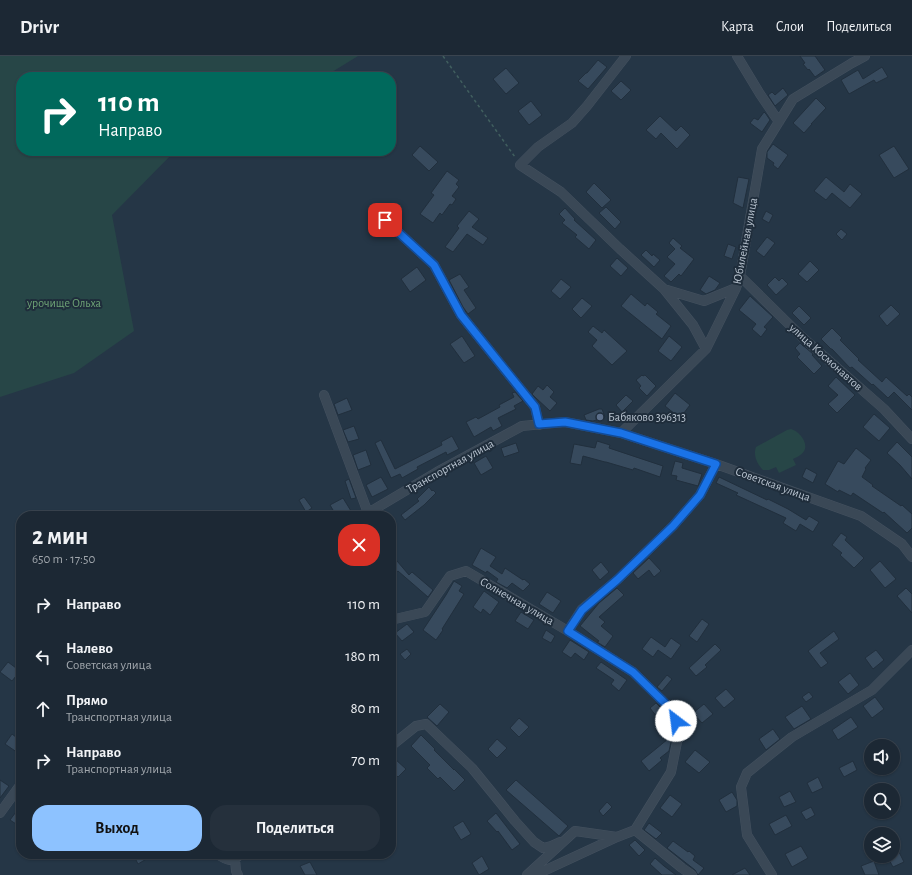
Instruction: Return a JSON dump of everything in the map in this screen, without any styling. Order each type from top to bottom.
[{"type":"street","points":[[626,56],[572,123],[538,147],[520,165],[561,192],[664,289],[692,325],[706,348]]},
{"type":"street","points":[[737,56],[779,122]]},
{"type":"street","name":"Юбилейная улица","points":[[621,433],[706,348],[732,297],[740,276],[762,149],[793,100],[865,56]]},
{"type":"street","points":[[385,220],[434,265],[461,315],[535,407],[539,424]]},
{"type":"street","points":[[744,257],[749,276],[764,300]]},
{"type":"street","name":"улица Космонавтов","points":[[740,276],[802,337],[884,409],[912,439]]},
{"type":"street","points":[[664,289],[704,301],[736,288]]},
{"type":"street","points":[[732,297],[739,291],[745,291],[751,292],[764,300]]},
{"type":"street","points":[[324,395],[364,511]]},
{"type":"street","name":"Транспортная улица","points":[[370,511],[437,472],[522,426],[565,422],[621,433]]},
{"type":"street","name":"Советская улица","points":[[621,433],[716,464],[862,516],[902,544],[912,558]]},
{"type":"street","points":[[568,631],[582,610],[617,580],[678,521],[700,495],[716,464]]},
{"type":"street","name":"Солнечная улица","points":[[396,619],[425,612],[450,576],[466,571],[568,631],[633,672],[673,711],[679,732],[671,772],[635,830]]},
{"type":"street","points":[[772,875],[747,835],[742,787],[747,773],[792,737],[872,690],[912,650]]},
{"type":"street","points":[[396,742],[416,726],[426,724],[472,768],[534,842],[543,848],[565,840]]},
{"type":"street","points":[[0,813],[16,791]]},
{"type":"street","points":[[535,875],[635,830],[692,875]]},
{"type":"street","points":[[528,875],[575,832],[617,837]]},
{"type":"street","points":[[238,859],[236,871],[238,875]]},
{"type":"path","points":[[443,56],[520,165]]},
{"type":"green space","name":"урочище Ольха","points":[[0,56],[358,56],[332,72],[16,72],[16,156],[170,156],[112,215],[134,331],[74,373],[0,397]]},
{"type":"green space","points":[[791,429],[800,435],[805,444],[803,452],[793,459],[796,465],[779,473],[776,467],[769,470],[763,470],[756,459],[756,447]]},
{"type":"building","points":[[800,56],[815,56],[825,70],[815,77],[803,64],[805,63]]},
{"type":"building","points":[[598,60],[607,67],[588,89],[578,81]]},
{"type":"building","points":[[882,67],[888,77],[876,83],[874,80],[849,94],[841,80],[858,70],[863,79]]},
{"type":"building","points":[[506,68],[519,83],[506,94],[493,79]]},
{"type":"building","points":[[621,81],[631,90],[621,100],[611,91]]},
{"type":"building","points":[[783,88],[788,95],[775,106],[768,95],[772,92],[775,95]]},
{"type":"building","points":[[816,98],[826,108],[804,133],[793,123]]},
{"type":"building","points":[[531,101],[542,115],[529,125],[518,111]]},
{"type":"building","points":[[764,112],[770,120],[762,132],[750,123],[754,118],[758,120]]},
{"type":"building","points":[[660,116],[676,131],[681,126],[690,135],[677,149],[661,133],[656,139],[646,130]]},
{"type":"building","points":[[773,144],[788,155],[778,169],[773,165],[774,163],[767,158],[767,152]]},
{"type":"building","points":[[420,146],[438,162],[429,171],[412,155]]},
{"type":"building","points":[[894,146],[909,169],[894,178],[879,155]]},
{"type":"building","points":[[447,171],[459,180],[456,184],[459,187],[452,196],[456,199],[452,205],[450,204],[442,215],[440,213],[433,223],[420,214],[434,195],[431,193]]},
{"type":"building","points":[[738,177],[749,179],[743,208],[733,203]]},
{"type":"building","points":[[826,177],[844,192],[850,184],[862,194],[850,208],[832,193],[826,200],[814,191]]},
{"type":"building","points":[[594,183],[611,200],[602,208],[586,192]]},
{"type":"building","points":[[606,207],[621,222],[615,229],[599,213]]},
{"type":"building","points":[[565,208],[575,219],[574,220],[596,240],[589,249],[575,237],[577,235],[562,223],[565,220],[559,214]]},
{"type":"building","points":[[469,211],[479,219],[472,227],[488,238],[483,245],[467,234],[453,252],[445,247],[459,228],[457,226]]},
{"type":"building","points":[[766,211],[773,215],[769,223],[762,219]]},
{"type":"building","points":[[841,229],[847,234],[842,240],[836,234]]},
{"type":"building","points":[[767,237],[775,243],[764,257],[756,251]]},
{"type":"building","points":[[673,238],[682,246],[680,248],[694,259],[681,276],[679,274],[671,282],[664,276],[675,264],[667,257],[675,249],[669,243]]},
{"type":"building","points":[[728,244],[736,247],[732,259],[724,256]]},
{"type":"building","points":[[646,250],[652,256],[653,254],[660,260],[654,267],[641,255]]},
{"type":"building","points":[[617,258],[628,268],[621,276],[610,266]]},
{"type":"building","points":[[810,261],[819,270],[807,282],[798,274]]},
{"type":"building","points":[[417,267],[426,280],[410,292],[401,279]]},
{"type":"building","points":[[460,274],[469,287],[464,290],[476,308],[468,314],[449,280]]},
{"type":"building","points":[[709,276],[720,283],[715,290],[706,294],[700,290]]},
{"type":"building","points":[[775,277],[779,281],[782,278],[788,284],[776,295],[767,285]]},
{"type":"building","points":[[561,279],[571,287],[560,299],[551,291]]},
{"type":"building","points":[[631,294],[645,306],[647,303],[658,312],[656,314],[671,326],[662,339],[621,306]]},
{"type":"building","points":[[750,296],[773,317],[764,327],[767,329],[761,337],[752,329],[756,324],[739,310]]},
{"type":"building","points":[[582,298],[592,306],[581,318],[572,309]]},
{"type":"building","points":[[891,305],[900,314],[887,326],[879,316]]},
{"type":"building","points":[[799,306],[811,318],[804,325],[792,313]]},
{"type":"building","points":[[593,326],[602,333],[604,330],[627,351],[612,365],[592,346],[597,340],[588,332]]},
{"type":"building","points":[[832,328],[842,338],[840,340],[859,359],[858,360],[882,382],[886,377],[907,396],[909,394],[912,397],[912,410],[894,392],[888,398],[852,367],[850,368],[821,339]]},
{"type":"building","points":[[462,336],[475,356],[464,363],[450,344]]},
{"type":"building","points":[[669,336],[682,347],[671,361],[658,351]]},
{"type":"building","points":[[800,343],[813,354],[812,355],[822,366],[814,374],[797,357],[800,354],[795,348]]},
{"type":"building","points":[[642,375],[645,375],[656,386],[647,396],[639,388],[641,386],[636,380]]},
{"type":"building","points":[[836,377],[855,395],[837,413],[828,404],[838,395],[828,386]]},
{"type":"building","points":[[547,385],[554,392],[550,397],[557,403],[550,411],[532,394],[538,386],[543,390]]},
{"type":"building","points":[[515,392],[523,401],[514,406],[516,409],[498,418],[502,426],[493,431],[491,427],[474,437],[466,422],[476,417],[478,419],[500,407],[499,405],[514,397],[512,393]]},
{"type":"building","points":[[675,393],[690,405],[680,418],[665,406]]},
{"type":"building","points":[[626,395],[633,401],[622,412],[616,405]]},
{"type":"building","points":[[347,398],[352,410],[338,415],[334,404]]},
{"type":"building","points":[[602,409],[605,417],[593,421],[586,420],[584,415]]},
{"type":"building","points":[[874,414],[890,428],[879,441],[863,427]]},
{"type":"building","points":[[354,426],[359,439],[348,442],[343,430]]},
{"type":"building","points":[[452,436],[459,449],[447,455],[446,452],[417,467],[418,469],[402,478],[400,474],[391,478],[375,443],[381,440],[395,469],[442,445],[441,442]]},
{"type":"building","points":[[597,441],[610,445],[609,448],[663,466],[660,477],[634,468],[633,470],[583,456],[581,465],[570,463],[574,444],[595,448]]},
{"type":"building","points":[[897,442],[912,457],[912,479],[887,453]]},
{"type":"building","points":[[516,443],[519,452],[504,457],[501,448]]},
{"type":"building","points":[[856,448],[871,460],[865,468],[866,469],[862,477],[873,485],[872,486],[901,506],[902,505],[912,514],[912,528],[907,533],[884,512],[883,513],[853,493],[851,496],[839,490],[838,492],[825,484],[838,461],[844,464]]},
{"type":"building","points":[[366,450],[371,465],[358,470],[353,455]]},
{"type":"building","points":[[486,456],[493,468],[481,475],[474,463]]},
{"type":"building","points":[[675,461],[683,463],[682,468],[702,474],[698,486],[676,480],[677,476],[671,475]]},
{"type":"building","points":[[806,468],[817,474],[813,483],[802,477]]},
{"type":"building","points":[[381,477],[388,489],[372,497],[366,485]]},
{"type":"building","points":[[719,477],[767,500],[768,499],[806,520],[809,516],[819,522],[813,532],[800,524],[796,531],[783,523],[786,518],[736,495],[738,493],[716,483]]},
{"type":"building","points":[[349,479],[356,498],[351,499],[345,481]]},
{"type":"building","points":[[429,487],[436,493],[405,520],[401,515],[419,501],[417,499]]},
{"type":"building","points":[[304,497],[312,508],[305,511],[299,500]]},
{"type":"building","points":[[343,498],[351,511],[331,511],[333,510],[330,505]]},
{"type":"building","points":[[841,533],[847,537],[845,540],[864,558],[854,568],[840,555],[842,553],[832,545]]},
{"type":"building","points":[[481,548],[496,557],[490,566],[502,574],[505,568],[530,584],[523,591],[512,583],[507,588],[496,582],[498,579],[487,571],[486,573],[472,565]]},
{"type":"building","points":[[649,558],[661,571],[654,577],[649,570],[638,579],[633,573]]},
{"type":"building","points":[[396,560],[409,575],[412,572],[433,590],[428,597],[398,571],[396,572]]},
{"type":"building","points":[[880,561],[896,579],[885,588],[870,570]]},
{"type":"building","points":[[601,562],[609,572],[600,580],[592,570]]},
{"type":"building","points":[[454,581],[462,586],[459,591],[464,594],[436,640],[423,630]]},
{"type":"building","points":[[617,588],[624,595],[599,617],[605,622],[601,626],[613,636],[605,647],[597,642],[599,641],[580,626],[599,603]]},
{"type":"building","points":[[906,588],[912,594],[912,613],[897,596]]},
{"type":"building","points":[[484,591],[499,602],[490,615],[483,609],[481,613],[473,607]]},
{"type":"building","points":[[547,592],[561,601],[553,613],[539,604]]},
{"type":"building","points":[[521,612],[534,620],[528,629],[515,621]]},
{"type":"building","points":[[702,619],[709,624],[697,642],[689,636]]},
{"type":"building","points":[[407,624],[414,632],[402,641],[396,632]]},
{"type":"building","points":[[546,630],[555,636],[551,643],[542,638]]},
{"type":"building","points":[[834,631],[839,639],[820,653],[828,663],[821,668],[808,651]]},
{"type":"building","points":[[651,637],[665,647],[671,638],[681,645],[671,659],[658,650],[653,657],[642,649]]},
{"type":"building","points":[[570,640],[589,652],[584,660],[575,653],[571,658],[562,652]]},
{"type":"building","points":[[715,644],[721,650],[705,665],[707,667],[696,676],[689,668]]},
{"type":"building","points":[[407,649],[411,654],[405,660],[400,654]]},
{"type":"building","points":[[876,650],[884,660],[873,669],[865,658]]},
{"type":"building","points":[[8,662],[16,668],[16,676],[12,681],[0,672]]},
{"type":"building","points":[[601,662],[627,680],[619,691],[611,684],[614,680],[596,668]]},
{"type":"building","points":[[850,673],[859,685],[848,694],[838,682]]},
{"type":"building","points":[[667,675],[672,679],[662,691],[657,687]]},
{"type":"building","points":[[726,689],[735,699],[724,708],[715,698]]},
{"type":"building","points":[[809,692],[813,697],[806,702],[802,697]]},
{"type":"building","points":[[875,697],[884,709],[872,718],[863,706]]},
{"type":"building","points":[[656,703],[668,715],[660,721],[650,708]]},
{"type":"building","points":[[440,704],[449,712],[437,726],[427,717]]},
{"type":"building","points":[[704,704],[713,714],[702,723],[693,713]]},
{"type":"building","points":[[802,706],[811,719],[794,729],[785,717]]},
{"type":"building","points":[[851,717],[858,727],[838,740],[832,730]]},
{"type":"building","points":[[519,718],[529,727],[519,737],[510,728]]},
{"type":"building","points":[[773,729],[780,739],[766,750],[759,739]]},
{"type":"building","points":[[12,734],[16,737],[16,752],[5,744]]},
{"type":"building","points":[[421,735],[465,780],[454,791],[440,777],[438,779],[427,768],[430,765],[411,746]]},
{"type":"building","points":[[497,739],[507,748],[497,758],[488,749]]},
{"type":"building","points":[[668,739],[671,742],[669,751],[660,758],[662,760],[649,771],[641,761]]},
{"type":"building","points":[[695,750],[710,762],[699,773],[685,762]]},
{"type":"building","points":[[396,760],[406,769],[398,777],[396,775]]},
{"type":"building","points":[[853,761],[857,770],[844,777],[839,768]]},
{"type":"building","points":[[818,777],[823,788],[812,793],[807,783]]},
{"type":"building","points":[[0,780],[9,786],[0,798]]},
{"type":"building","points":[[516,780],[568,826],[559,836],[506,790]]},
{"type":"building","points":[[790,791],[796,802],[784,807],[779,797]]},
{"type":"building","points":[[732,792],[737,800],[737,806],[726,812],[719,800]]},
{"type":"building","points":[[670,795],[682,804],[672,817],[660,808]]},
{"type":"building","points":[[607,802],[612,807],[603,816],[599,811]]},
{"type":"building","points":[[811,807],[815,815],[806,820],[801,812]]},
{"type":"building","points":[[16,812],[16,824],[10,820]]},
{"type":"building","points":[[496,813],[520,844],[512,850],[498,831],[497,832],[487,821]]},
{"type":"building","points":[[786,815],[792,826],[775,835],[769,824]]},
{"type":"building","points":[[463,821],[471,834],[461,840],[453,827]]},
{"type":"building","points":[[649,823],[662,833],[656,839],[644,830]]},
{"type":"building","points":[[635,840],[645,850],[639,856],[629,845]]},
{"type":"building","points":[[673,841],[695,856],[693,860],[704,868],[698,875],[695,870],[667,848]]},
{"type":"building","points":[[801,846],[808,858],[792,867],[785,854]]},
{"type":"building","points":[[900,854],[904,862],[893,867],[891,863],[900,863]]},
{"type":"building","points":[[482,856],[489,869],[479,875],[472,863]]},
{"type":"building","points":[[655,858],[676,875],[662,875],[650,864]]},
{"type":"building","points":[[136,859],[146,859],[138,864]]},
{"type":"building","points":[[310,862],[317,875],[305,875],[300,866]]},
{"type":"building","points":[[869,863],[875,863],[879,875],[865,875],[861,866]]},
{"type":"building","points":[[745,868],[750,875],[732,875]]},
{"type":"place","name":"Бабяково 396313","points":[[600,417]]},
{"type":"route","points":[[385,220],[434,265],[461,315],[535,407],[539,424],[565,422],[621,433],[716,464],[700,495],[673,526],[617,580],[582,610],[568,631],[633,672],[673,711],[676,721]]}]
